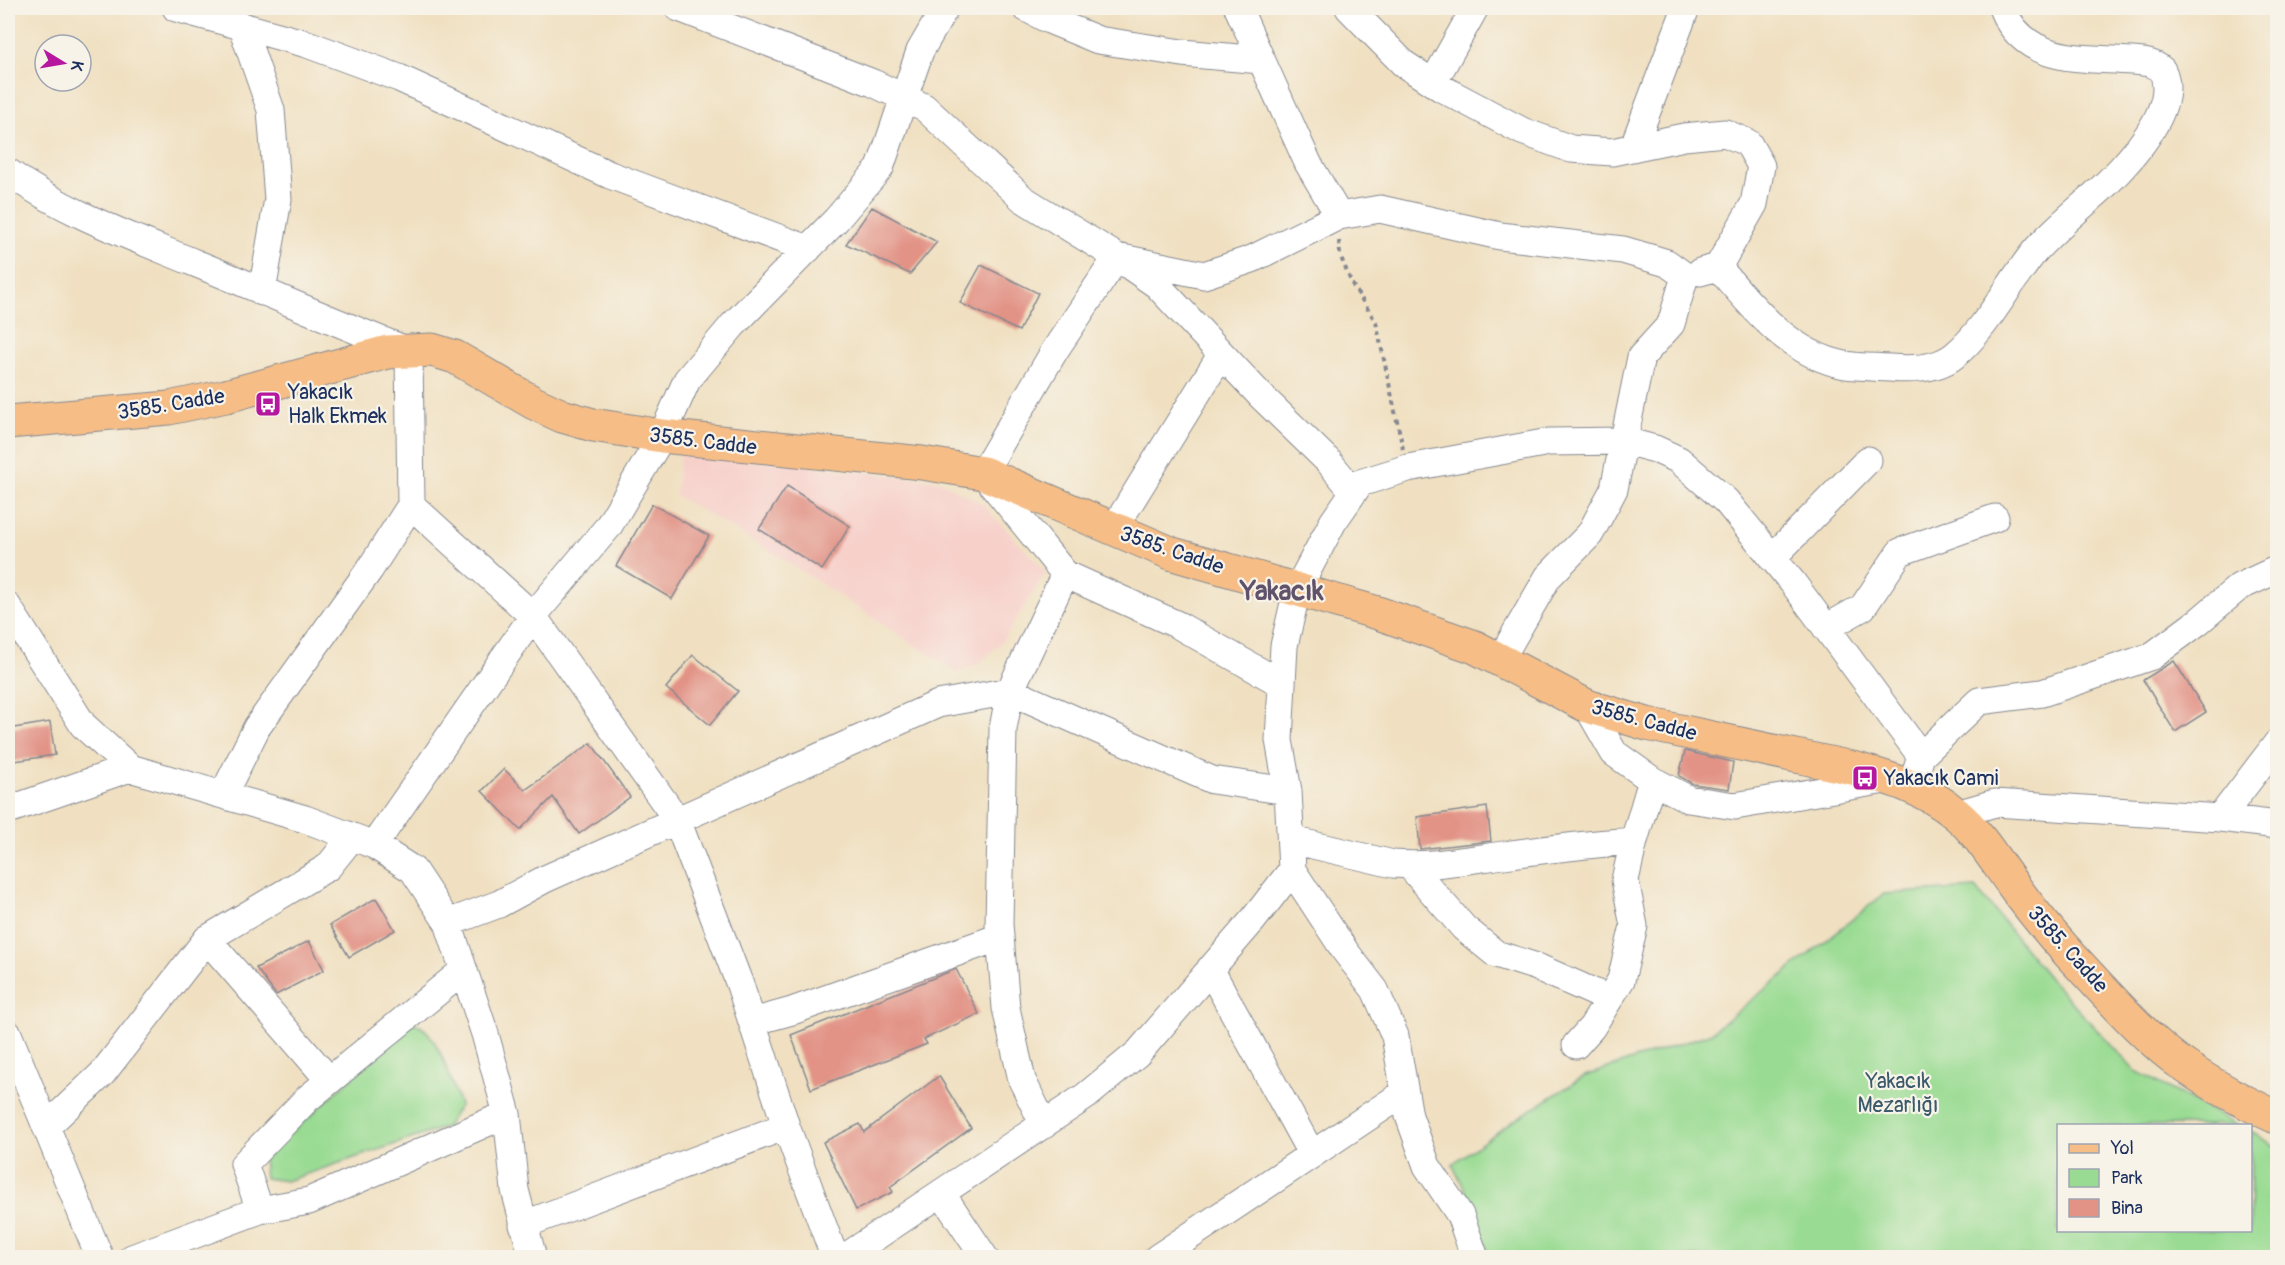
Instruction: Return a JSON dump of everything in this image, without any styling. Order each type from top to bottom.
[{"type":"main road","name":"3585. Cadde","points":[[8,422],[139,411],[198,403],[388,352],[432,350],[455,357],[534,403],[562,416],[593,425],[662,436],[922,463],[983,473],[1173,554],[1422,627],[1475,647],[1587,706],[1647,724],[1857,769],[1901,783],[1928,795],[1957,814],[2048,928],[2133,1020],[2184,1066],[2229,1094],[2277,1118]]},
{"type":"street","points":[[176,8],[229,19],[308,44],[399,78],[610,175],[808,249]]},
{"type":"street","points":[[679,8],[873,83],[924,107],[1023,199],[1117,257],[1157,285],[1221,355],[1329,462],[1354,492]]},
{"type":"street","points":[[46,1127],[102,1074],[207,939],[328,867],[363,841],[533,616],[608,526],[662,436],[687,380],[733,325],[808,249],[880,168],[920,51],[945,8]]},
{"type":"street","points":[[1026,8],[1047,20],[1098,40],[1182,53],[1261,60]]},
{"type":"street","points":[[1238,8],[1308,163],[1339,216]]},
{"type":"street","points":[[1349,8],[1404,64],[1433,83],[1522,131],[1571,149],[1612,152],[1725,133],[1748,143],[1761,166],[1754,204],[1718,267],[1684,276]]},
{"type":"street","points":[[1433,83],[1475,8]]},
{"type":"street","points":[[1633,148],[1686,8]]},
{"type":"street","points":[[1718,267],[1750,305],[1797,346],[1844,364],[1916,370],[1953,356],[2036,250],[2123,168],[2144,142],[2160,109],[2166,85],[2162,70],[2150,63],[2070,59],[2046,51],[2016,30],[2008,21],[2002,8]]},
{"type":"street","points":[[229,19],[271,110],[278,199],[262,292]]},
{"type":"street","points":[[8,171],[102,226],[410,351],[411,506],[370,569],[257,727],[224,795]]},
{"type":"street","points":[[1117,257],[1204,275],[1252,259],[1339,216],[1380,209],[1500,236],[1623,250],[1667,263],[1684,276]]},
{"type":"street","points":[[1117,257],[1055,350],[983,473],[1065,574],[1178,625],[1282,684]]},
{"type":"street","points":[[1190,320],[1204,275]]},
{"type":"street","points":[[1500,660],[1548,577],[1590,534],[1614,489],[1641,357],[1671,324],[1684,276]]},
{"type":"street","points":[[1113,530],[1221,355]]},
{"type":"street","points":[[1474,1257],[1460,1215],[1427,1166],[1409,1116],[1395,1036],[1375,990],[1345,951],[1292,870],[1288,791],[1280,740],[1284,646],[1297,590],[1333,522],[1360,483],[1408,468],[1549,442],[1625,441],[1655,449],[1679,460],[1726,501],[1826,628],[1921,756]]},
{"type":"street","points":[[1772,558],[1868,460]]},
{"type":"street","points":[[411,506],[533,616],[677,820],[752,1022],[786,1126],[835,1257]]},
{"type":"street","points":[[1826,628],[1863,607],[1900,552],[1995,518]]},
{"type":"street","points":[[1587,706],[1614,753],[1652,780],[1688,799],[1735,806],[1901,783],[1921,756],[1979,701],[2042,693],[2152,656],[2239,587],[2277,569]]},
{"type":"street","points":[[1044,1125],[1022,1080],[1006,1008],[1000,937],[1003,729],[1010,691],[1065,574]]},
{"type":"street","points":[[8,607],[83,725],[130,768],[305,819],[363,841],[413,870],[448,923],[464,970],[507,1114],[515,1190],[533,1257]]},
{"type":"street","points":[[448,923],[499,904],[545,879],[938,704],[1010,691],[1212,780],[1288,791]]},
{"type":"street","points":[[2220,818],[2277,742]]},
{"type":"street","points":[[8,810],[130,768]]},
{"type":"street","points":[[1576,1045],[1592,1027],[1620,980],[1634,926],[1625,880],[1652,780]]},
{"type":"street","points":[[1957,814],[1995,803],[2220,818],[2277,825]]},
{"type":"street","points":[[1292,840],[1393,864],[1409,865],[1446,864],[1585,844],[1634,841]]},
{"type":"street","points":[[1409,865],[1464,928],[1496,954],[1537,967],[1609,999]]},
{"type":"street","points":[[844,1257],[942,1194],[1086,1096],[1138,1053],[1292,870]]},
{"type":"street","points":[[752,1022],[792,1011],[1000,937]]},
{"type":"street","points":[[207,939],[329,1080]]},
{"type":"street","points":[[1210,969],[1311,1153]]},
{"type":"street","points":[[260,1210],[244,1164],[269,1136],[329,1080],[464,970]]},
{"type":"street","points":[[8,1034],[16,1078],[46,1127],[100,1257]]},
{"type":"street","points":[[1157,1257],[1404,1093]]},
{"type":"street","points":[[132,1257],[260,1210],[309,1201],[507,1114]]},
{"type":"street","points":[[523,1225],[786,1126]]},
{"type":"street","points":[[942,1194],[985,1257]]},
{"type":"path","points":[[1339,216],[1340,255],[1352,284],[1376,322],[1408,468]]},
{"type":"shaded area","points":[[680,455],[765,461],[940,481],[982,504],[1046,572],[1002,641],[981,662],[958,673],[775,554],[675,495]]},
{"type":"green space","name":"Yakacık Mezarlığı","points":[[1976,888],[2049,978],[2134,1070],[2236,1124],[2057,1124],[2057,1232],[2252,1232],[2252,1133],[2277,1147],[2277,1257],[1489,1257],[1475,1210],[1452,1164],[1513,1121],[1585,1076],[1709,1034],[1884,894]]},
{"type":"green space","points":[[412,1023],[421,1026],[436,1044],[460,1105],[446,1127],[286,1181],[265,1178],[263,1159]]},
{"type":"building","points":[[872,207],[937,242],[910,274],[846,244]]},
{"type":"building","points":[[981,265],[1038,293],[1019,331],[960,303]]},
{"type":"building","points":[[787,486],[850,526],[822,570],[759,529]]},
{"type":"building","points":[[652,504],[709,536],[672,599],[616,566]]},
{"type":"building","points":[[693,655],[738,691],[710,725],[666,688]]},
{"type":"building","points":[[2174,661],[2206,712],[2175,732],[2143,680]]},
{"type":"building","points":[[50,722],[55,755],[8,762],[8,729]]},
{"type":"building","points":[[591,743],[630,797],[579,834],[553,797],[520,830],[482,791],[504,769],[525,790]]},
{"type":"building","points":[[1685,751],[1733,762],[1729,789],[1693,784],[1679,776]]},
{"type":"building","points":[[1487,807],[1491,841],[1420,849],[1417,817]]},
{"type":"building","points":[[376,898],[395,930],[349,957],[330,925]]},
{"type":"building","points":[[309,941],[324,970],[276,995],[256,968]]},
{"type":"building","points":[[956,969],[979,1014],[924,1039],[927,1044],[811,1089],[791,1035]]},
{"type":"building","points":[[939,1076],[971,1128],[890,1187],[893,1192],[856,1210],[823,1142],[860,1124],[864,1132]]},
{"type":"place","name":"Yakacık Halk Ekmek","points":[[268,404]]},
{"type":"place","name":"Yakacık Cami","points":[[1865,778]]},
{"type":"district","name":"Yakacık","points":[[1282,591]]}]
